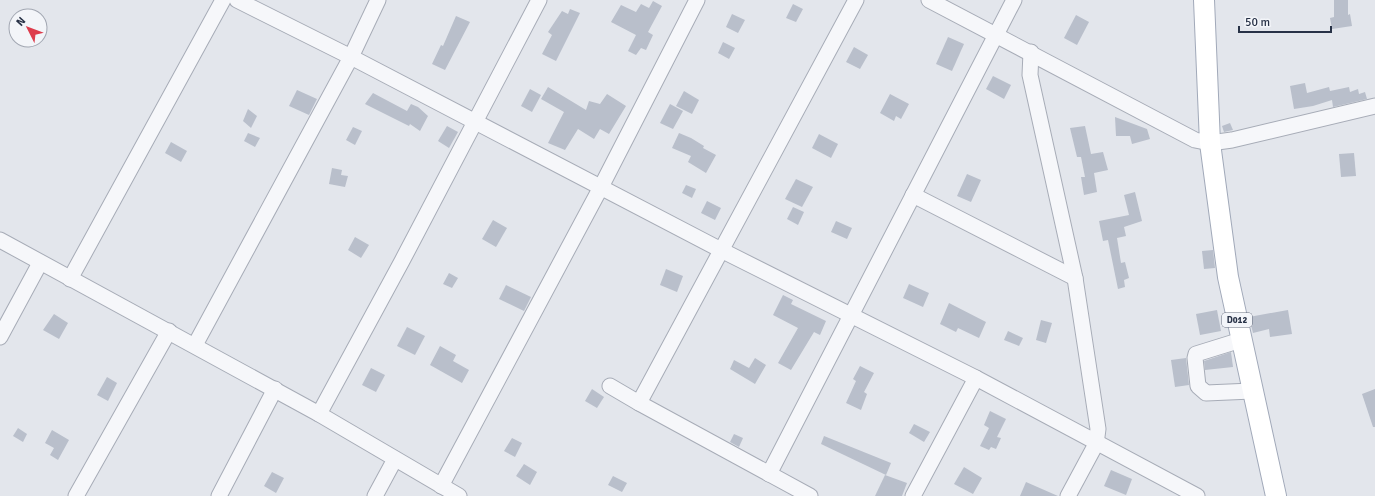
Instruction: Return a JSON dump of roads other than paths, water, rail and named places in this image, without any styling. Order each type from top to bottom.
[{"type":"main road","name":"D012","points":[[1204,0],[1210,143],[1228,277],[1276,496]]},
{"type":"street","points":[[70,279],[223,0]]},
{"type":"street","points":[[237,0],[351,57],[721,250],[976,378],[1096,444],[1197,496]]},
{"type":"street","points":[[195,345],[351,57],[378,0]]},
{"type":"street","points":[[319,414],[476,122],[539,0]]},
{"type":"street","points":[[441,486],[601,187],[697,0]]},
{"type":"street","points":[[638,403],[856,0]]},
{"type":"street","points":[[929,0],[1031,52],[1103,92],[1195,140],[1210,143],[1232,140],[1375,106]]},
{"type":"street","points":[[769,474],[1014,0]]},
{"type":"street","points":[[1031,52],[1030,75],[1032,87],[1075,278],[1098,429],[1096,444],[1068,496]]},
{"type":"street","points":[[914,195],[1075,278]]},
{"type":"street","points":[[0,240],[275,389],[460,496]]},
{"type":"street","points":[[0,337],[40,263]]},
{"type":"street","points":[[76,496],[169,331]]},
{"type":"street","points":[[1241,340],[1196,354],[1195,358],[1198,386],[1206,393],[1252,391]]},
{"type":"street","points":[[913,496],[976,378]]},
{"type":"street","points":[[610,386],[638,403],[810,496]]},
{"type":"street","points":[[219,496],[275,389]]},
{"type":"street","points":[[375,496],[395,459]]}]
